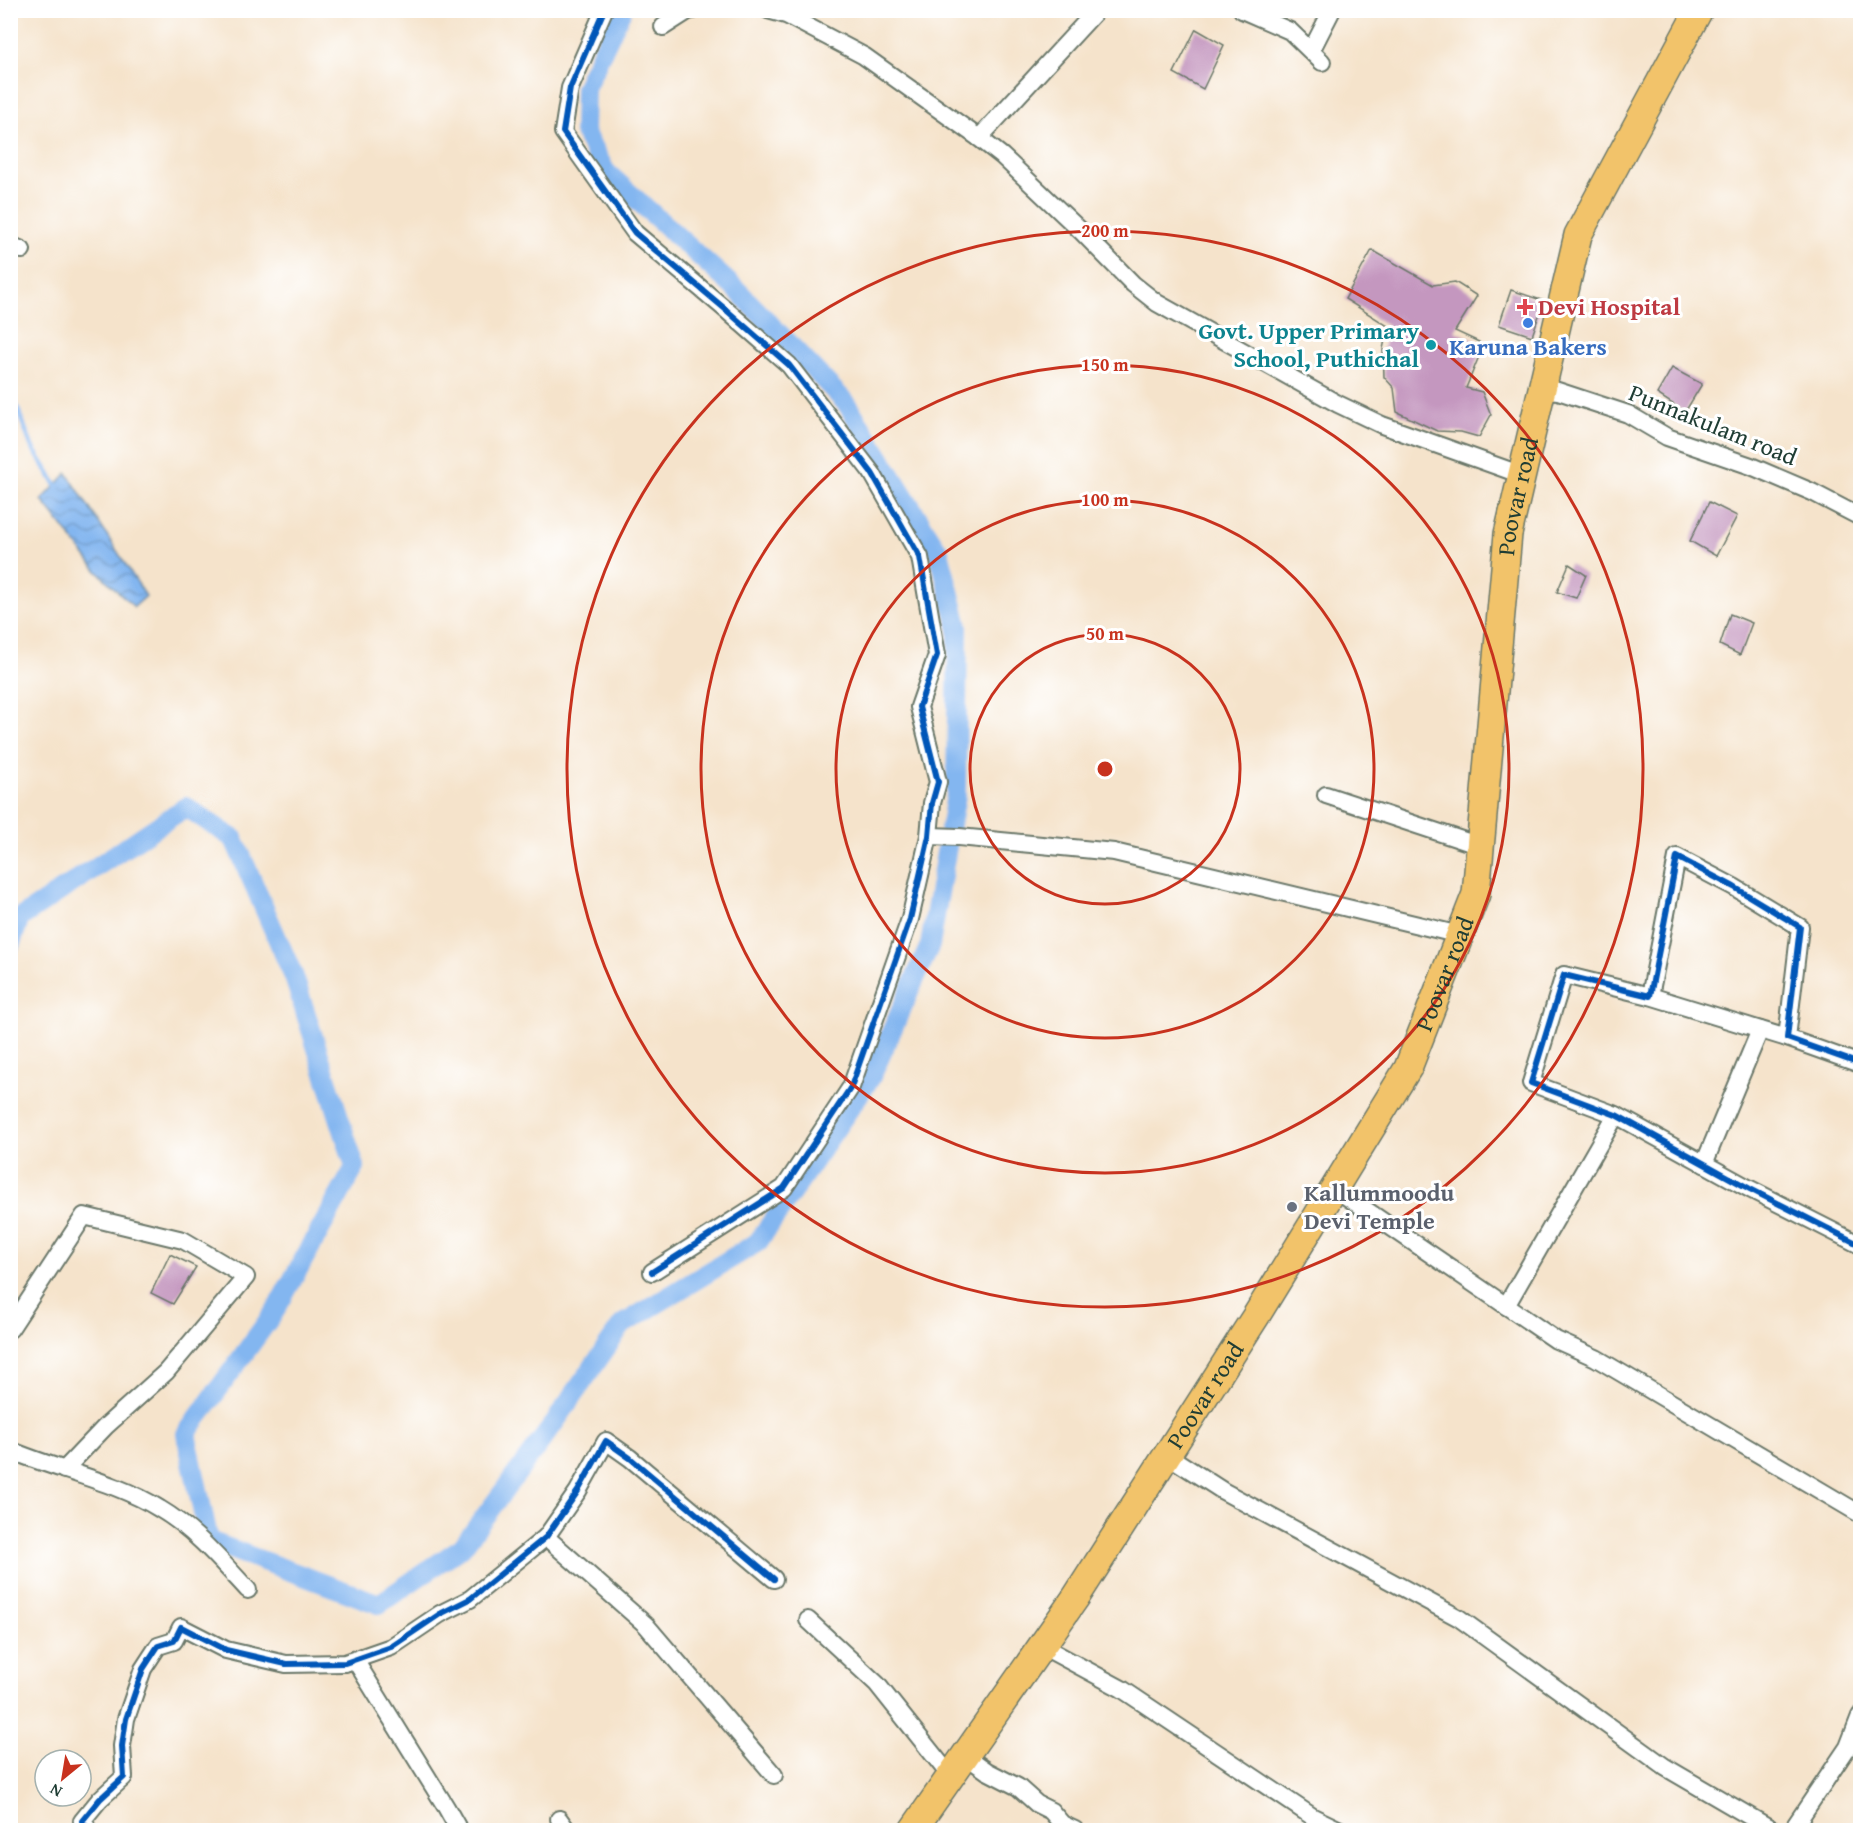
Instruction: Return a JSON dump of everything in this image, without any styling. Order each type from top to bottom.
[{"type":"main road","name":"Poovar road","points":[[913,1830],[1076,1598],[1256,1316],[1408,1068],[1476,894],[1508,534],[1578,235],[1699,10]]},
{"type":"street","points":[[604,10],[570,88],[563,132],[635,233],[789,365],[872,473],[920,557],[937,655],[919,707],[938,782],[932,803],[932,836],[910,919],[851,1087],[784,1188],[652,1272]]},
{"type":"street","points":[[663,27],[687,11],[694,10]]},
{"type":"street","points":[[768,10],[786,15],[864,56],[1002,156],[1133,284],[1157,303],[1338,405],[1373,421],[1522,475]]},
{"type":"street","points":[[978,138],[1097,10]]},
{"type":"street","points":[[1242,10],[1290,31],[1316,56],[1332,10]]},
{"type":"street","name":"Punnakulam road","points":[[1542,388],[1628,414],[1667,437],[1751,466],[1812,492],[1860,517]]},
{"type":"street","points":[[1326,795],[1480,846]]},
{"type":"street","points":[[932,836],[1114,852],[1460,935]]},
{"type":"street","points":[[1650,996],[1677,857],[1734,886],[1800,927],[1787,1038]]},
{"type":"street","points":[[1860,1064],[1787,1038],[1650,996],[1564,975],[1531,1083],[1616,1115],[1704,1164],[1860,1245]]},
{"type":"street","points":[[1704,1164],[1760,1030]]},
{"type":"street","points":[[1506,1306],[1616,1115]]},
{"type":"street","points":[[1334,1188],[1556,1340],[1596,1358],[1860,1514]]},
{"type":"street","points":[[10,1329],[84,1216],[183,1240],[246,1277],[166,1372],[106,1426],[64,1470]]},
{"type":"street","points":[[89,1830],[82,1821],[100,1799],[124,1777],[122,1746],[126,1719],[143,1669],[158,1646],[174,1641],[181,1627],[226,1650],[286,1664],[345,1663],[391,1647],[440,1614],[470,1599],[546,1537],[578,1491],[606,1441],[630,1458],[774,1579]]},
{"type":"street","points":[[10,1450],[109,1485],[160,1509],[191,1533],[248,1590]]},
{"type":"street","points":[[1167,1455],[1223,1491],[1459,1618],[1665,1767],[1773,1830]]},
{"type":"street","points":[[546,1537],[646,1625],[774,1775]]},
{"type":"street","points":[[808,1620],[877,1684],[958,1766],[987,1771],[1018,1787],[1037,1804],[1051,1810],[1062,1824],[1075,1830]]},
{"type":"street","points":[[1042,1646],[1122,1689],[1313,1817],[1340,1830]]},
{"type":"street","points":[[355,1660],[459,1830]]},
{"type":"street","points":[[1792,1830],[1848,1748],[1860,1716]]},
{"type":"water","points":[[67,473],[146,596],[134,607],[97,571],[42,500]]},
{"type":"building","points":[[1196,29],[1224,45],[1203,89],[1174,73]]},
{"type":"building","name":"Govt. Upper Primary School, Puthichal","points":[[1372,250],[1433,285],[1455,282],[1477,296],[1455,331],[1479,342],[1480,354],[1466,388],[1482,392],[1491,415],[1479,437],[1461,432],[1437,431],[1397,412],[1394,388],[1384,377],[1383,349],[1388,326],[1345,299]]},
{"type":"building","points":[[1511,290],[1544,301],[1532,336],[1499,325]]},
{"type":"building","points":[[1672,368],[1702,384],[1685,412],[1657,394]]},
{"type":"building","points":[[1709,502],[1737,516],[1716,556],[1690,541]]},
{"type":"building","points":[[1569,564],[1586,575],[1576,598],[1557,592]]},
{"type":"building","points":[[1730,614],[1752,623],[1740,655],[1720,645]]},
{"type":"building","points":[[170,1254],[196,1267],[173,1304],[151,1293]]},
{"type":"waterway","points":[[10,945],[20,918],[186,807],[234,839],[294,977],[355,1167],[275,1311],[186,1434],[209,1541],[379,1604],[462,1547],[550,1429],[622,1325],[758,1242],[871,1077],[930,945],[956,795],[958,626],[939,552],[847,404],[739,292],[606,172],[584,132],[585,88],[622,10]]},
{"type":"waterway","points":[[10,401],[16,405],[32,447],[60,491]]},
{"type":"cycle path","points":[[604,10],[570,88],[563,132],[635,233],[789,365],[872,473],[920,557],[937,655],[919,707],[938,782],[932,803],[929,836],[910,919],[851,1087],[784,1188],[652,1272]]},
{"type":"cycle path","points":[[1860,1064],[1787,1038],[1800,927],[1734,887],[1677,857],[1650,996],[1564,975],[1531,1083],[1616,1115],[1750,1189],[1860,1245]]},
{"type":"cycle path","points":[[89,1830],[82,1821],[100,1799],[124,1777],[122,1746],[126,1719],[143,1669],[158,1646],[174,1641],[181,1627],[226,1650],[286,1664],[345,1663],[391,1647],[440,1614],[470,1599],[546,1537],[578,1491],[606,1441],[630,1458],[774,1579]]},
{"type":"place","name":"Devi Hospital","points":[[1525,307]]},
{"type":"place","name":"Karuna Bakers","points":[[1528,323]]},
{"type":"place","name":"Govt. Upper Primary School, Puthichal","points":[[1431,345]]},
{"type":"place","name":"Kallummoodu Devi Temple","points":[[1292,1207]]}]
